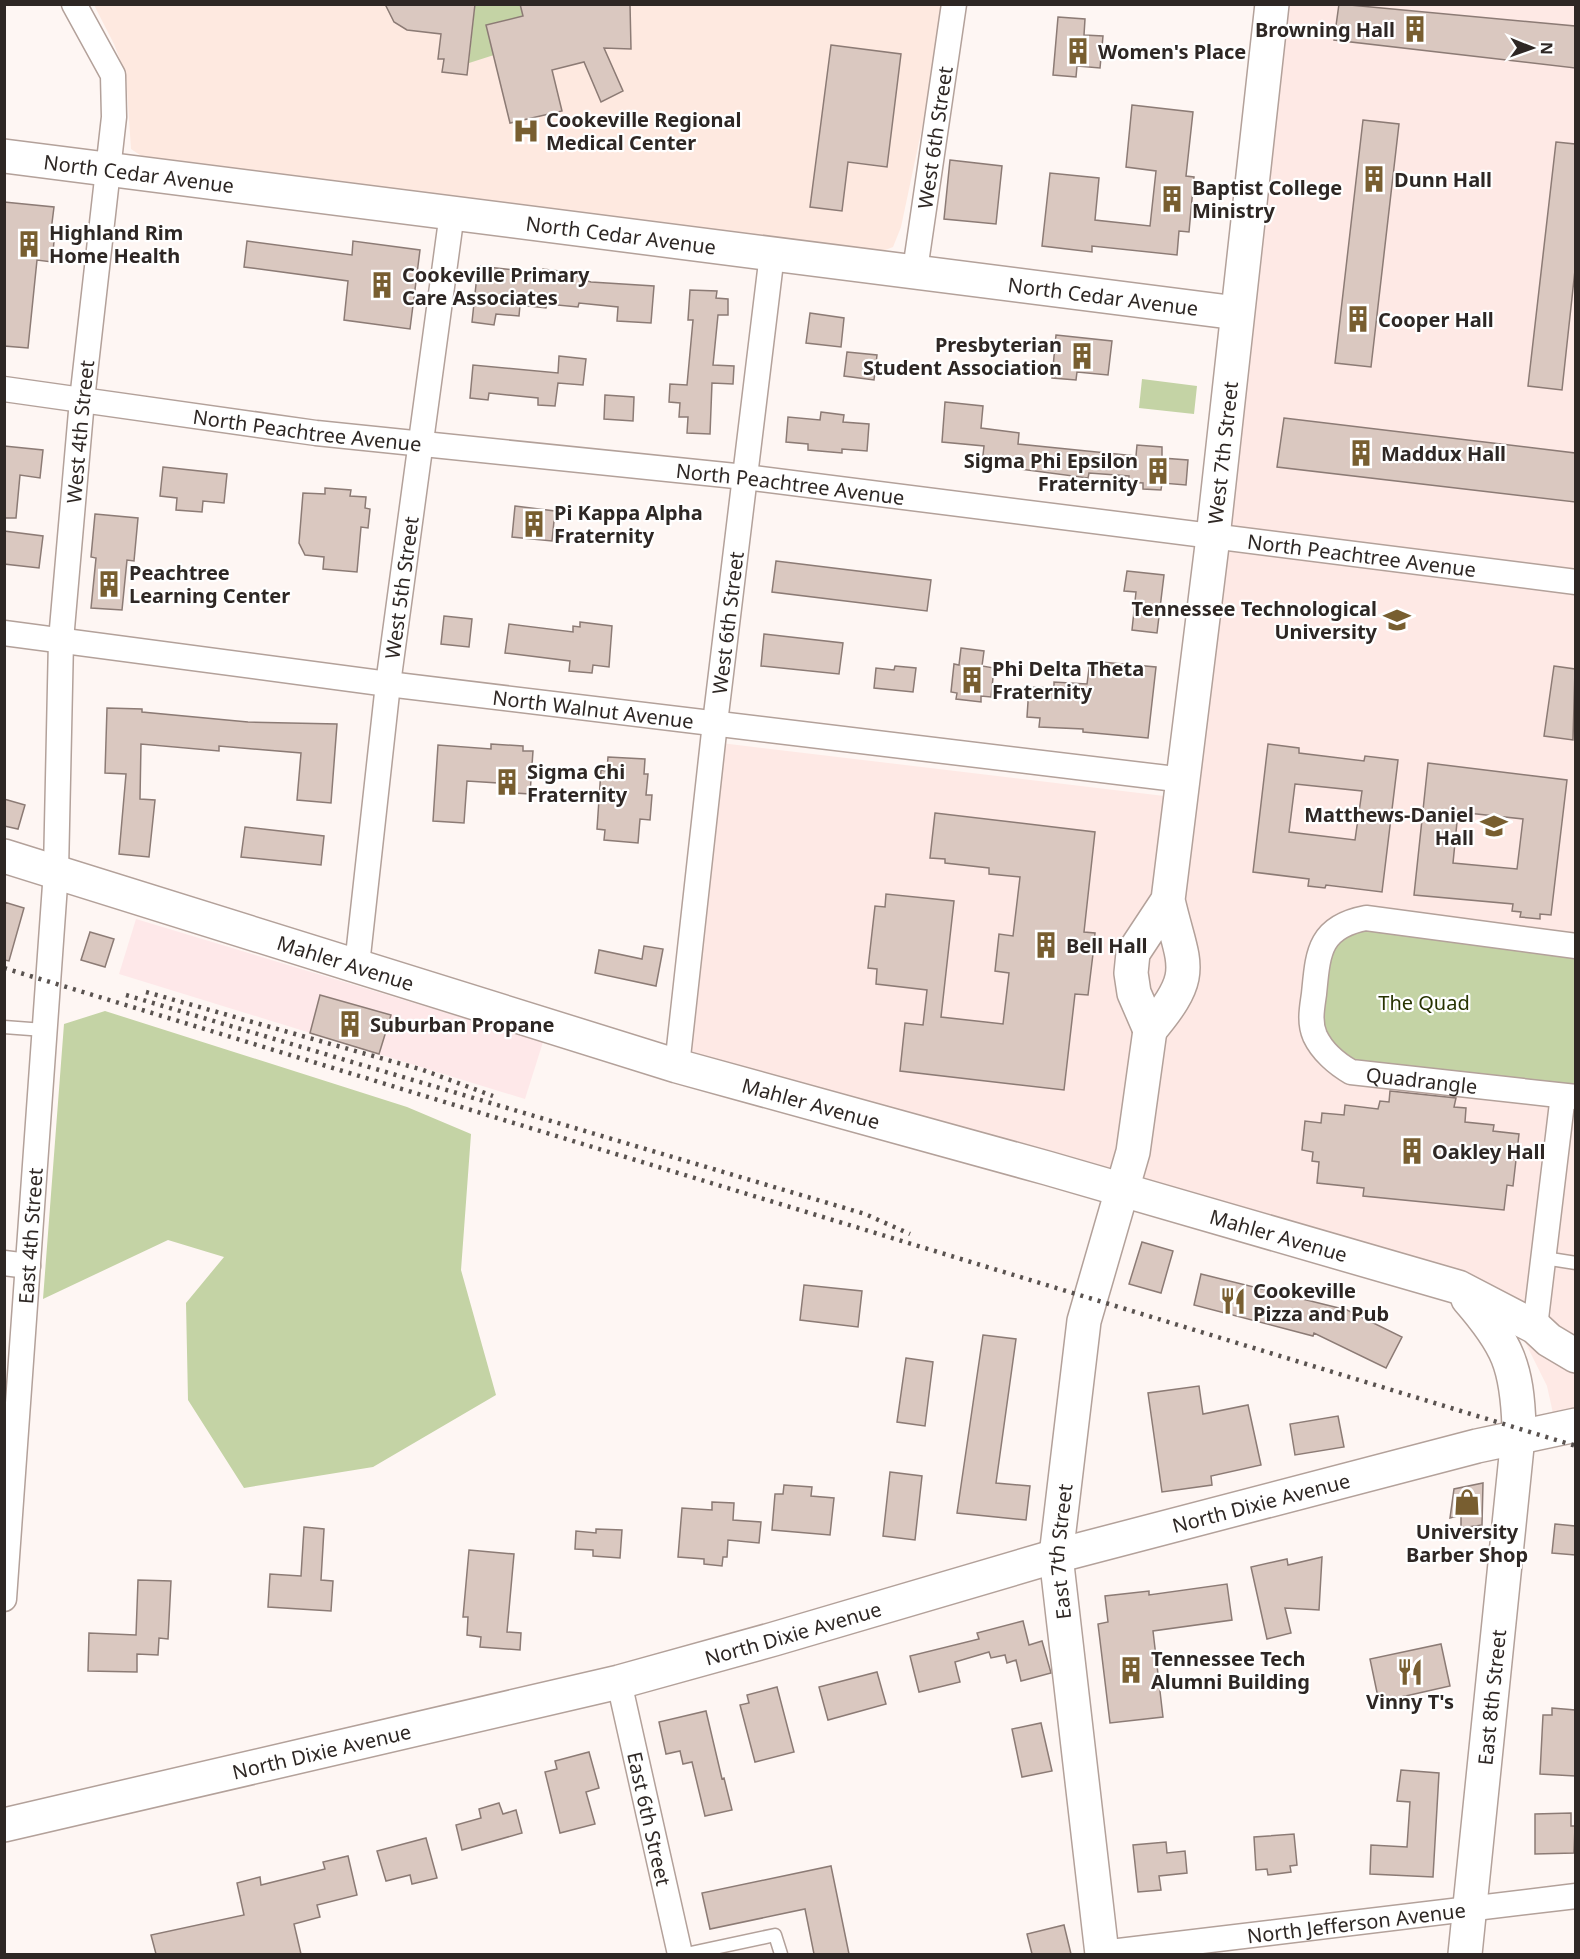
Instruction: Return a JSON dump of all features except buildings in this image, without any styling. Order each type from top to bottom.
[{"type":"street","name":"West 4th Street","points":[[56,872],[61,640],[82,400],[114,117],[112,75],[74,4]]},
{"type":"street","name":"West 6th Street","points":[[915,270],[954,4]]},
{"type":"street","name":"West 7th Street","points":[[1123,1191],[1133,1152],[1150,1030],[1167,1009],[1182,978],[1185,958],[1168,900],[1213,537],[1272,4]]},
{"type":"street","name":"North Cedar Avenue","points":[[4,156],[772,254],[915,270],[1237,313]]},
{"type":"street","name":"West 5th Street","points":[[357,965],[388,684],[452,213]]},
{"type":"street","name":"West 6th Street","points":[[677,1066],[715,723],[772,254]]},
{"type":"street","name":"North Peachtree Avenue","points":[[4,389],[316,433],[745,477],[1575,582]]},
{"type":"street","name":"North Walnut Avenue","points":[[4,633],[388,684],[1184,780]]},
{"type":"street","name":"Mahler Avenue","points":[[4,856],[677,1066],[1458,1287],[1535,1327],[1549,1340],[1575,1356]]},
{"type":"street","name":"East 4th Street","points":[[4,1599],[16,1264],[44,1030],[56,872]]},
{"type":"street","name":"West 7th Street","points":[[1150,1030],[1134,993],[1131,973],[1133,953],[1168,900]]},
{"type":"street","name":"Quadrangle","points":[[1569,1100],[1351,1072],[1338,1064],[1316,1036],[1311,1019],[1318,951],[1328,937],[1352,921],[1366,918],[1575,946]]},
{"type":"street","points":[[1535,1327],[1569,1100]]},
{"type":"street","name":"East 7th Street","points":[[1102,1954],[1056,1556],[1084,1321],[1123,1191]]},
{"type":"street","points":[[1458,1287],[1495,1330],[1539,1416],[1562,1424],[1575,1425]]},
{"type":"street","points":[[1508,1355],[1518,1390],[1519,1427],[1516,1439]]},
{"type":"street","name":"North Dixie Avenue","points":[[4,1825],[619,1682],[774,1640],[1056,1556],[1477,1446],[1575,1425]]},
{"type":"street","name":"East 8th Street","points":[[1465,1954],[1516,1439]]},
{"type":"street","name":"East 6th Street","points":[[619,1682],[680,1954]]},
{"type":"street","name":"North Jefferson Avenue","points":[[1102,1954],[1470,1907],[1575,1896]]},
{"type":"lane","points":[[4,1027],[44,1030]]},
{"type":"lane","points":[[1544,1258],[1575,1263]]},
{"type":"lane","points":[[686,1954],[776,1935],[780,1954]]},
{"type":"shaded area","name":"Cookeville Regional Medical Center","points":[[94,5],[942,5],[927,104],[901,227],[893,247],[870,256],[149,161],[131,149],[126,75],[114,44]]},
{"type":"shaded area","name":"Tennessee Technological University","points":[[1289,5],[1575,5],[1575,1440],[1558,1436],[1547,1386],[1526,1344],[1472,1283],[1413,1260],[1137,1176],[706,1062],[694,1055],[688,1041],[721,743],[1181,798],[1234,496]]},
{"type":"shaded area","points":[[136,919],[543,1042],[525,1099],[119,974]]},
{"type":"green space","points":[[475,5],[520,5],[523,16],[487,25],[494,55],[469,63]]},
{"type":"green space","points":[[1142,379],[1197,386],[1194,414],[1139,408]]},
{"type":"green space","name":"The Quad","points":[[1352,921],[1575,943],[1575,1097],[1351,1072],[1316,1037],[1318,952]]},
{"type":"green space","points":[[105,1011],[407,1107],[471,1134],[461,1270],[496,1395],[373,1467],[244,1488],[188,1400],[186,1303],[224,1257],[168,1240],[43,1299],[64,1024]]},
{"type":"railway","points":[[4,968],[1576,1446]]},
{"type":"railway","points":[[146,992],[423,1070],[493,1096]]},
{"type":"railway","points":[[126,995],[865,1214],[910,1234]]},
{"type":"place","name":"Browning Hall","points":[[1415,29]]},
{"type":"place","name":"Women's Place","points":[[1078,51]]},
{"type":"place","name":"Cookeville Regional Medical Center","points":[[526,131]]},
{"type":"place","name":"Dunn Hall","points":[[1374,179]]},
{"type":"place","name":"Baptist College Ministry","points":[[1172,199]]},
{"type":"place","name":"Highland Rim Home Health","points":[[29,244]]},
{"type":"place","name":"Cookeville Primary Care Associates","points":[[382,285]]},
{"type":"place","name":"Cooper Hall","points":[[1358,319]]},
{"type":"place","name":"Presbyterian Student Association","points":[[1082,356]]},
{"type":"place","name":"Maddux Hall","points":[[1361,453]]},
{"type":"place","name":"Sigma Phi Epsilon Fraternity","points":[[1158,471]]},
{"type":"place","name":"Pi Kappa Alpha Fraternity","points":[[534,524]]},
{"type":"place","name":"Peachtree Learning Center","points":[[109,584]]},
{"type":"place","name":"Tennessee Technological University","points":[[1397,620]]},
{"type":"place","name":"Phi Delta Theta Fraternity","points":[[972,680]]},
{"type":"place","name":"Sigma Chi Fraternity","points":[[507,782]]},
{"type":"place","name":"Matthews-Daniel Hall","points":[[1494,826]]},
{"type":"place","name":"Bell Hall","points":[[1046,945]]},
{"type":"place","name":"Suburban Propane","points":[[350,1024]]},
{"type":"place","name":"Oakley Hall","points":[[1412,1151]]},
{"type":"place","name":"Cookeville Pizza and Pub","points":[[1233,1301]]},
{"type":"place","name":"University Barber Shop","points":[[1467,1502]]},
{"type":"place","name":"Tennessee Tech Alumni Building","points":[[1131,1670]]},
{"type":"place","name":"Vinny T's","points":[[1410,1672]]}]
